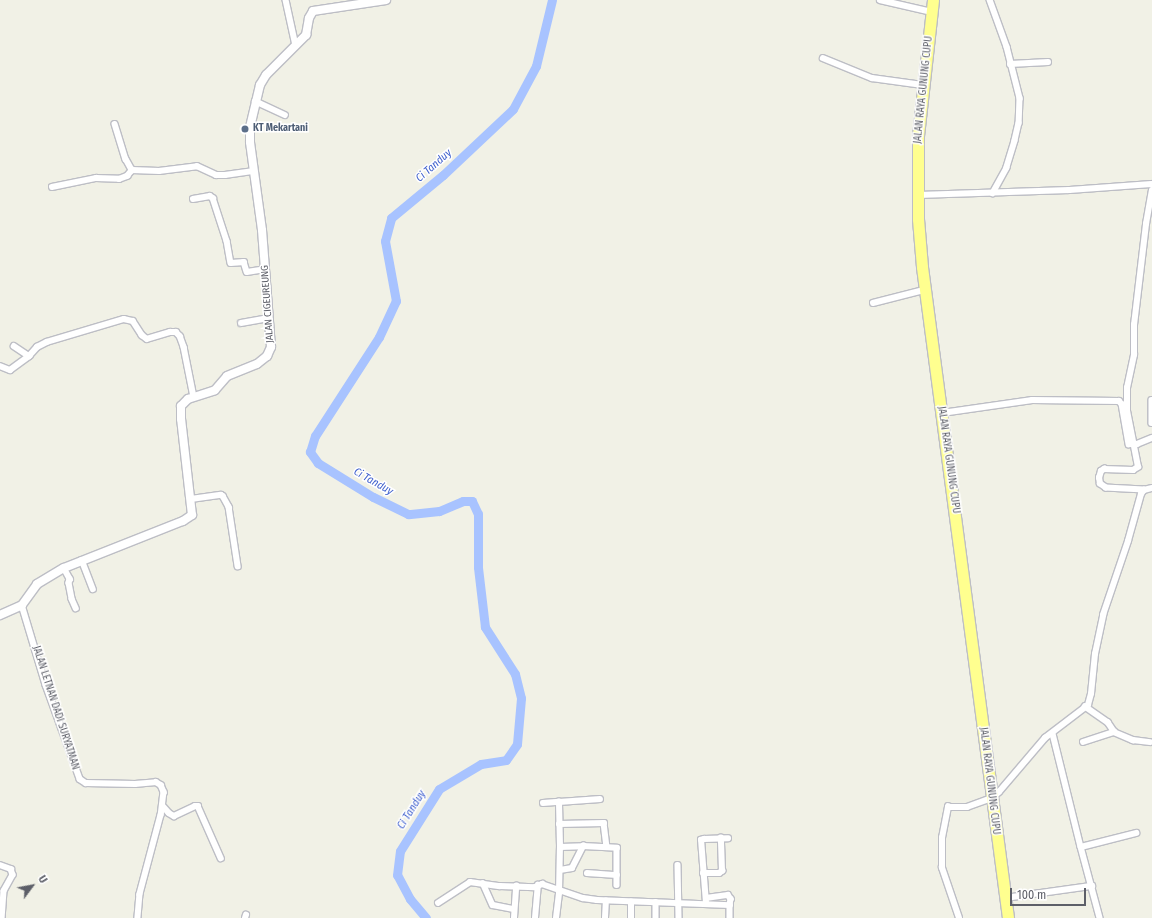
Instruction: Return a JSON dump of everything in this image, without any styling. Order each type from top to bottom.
[{"type":"highway","name":"JALAN RAYA GUNUNG CUPU","points":[[933,0],[918,135],[918,195],[924,290],[942,413],[1004,898],[1008,918]]},
{"type":"street","points":[[286,0],[296,46]]},
{"type":"street","name":"JALAN CIGEUREUNG","points":[[22,606],[37,584],[64,568],[187,519],[192,515],[180,410],[185,401],[212,392],[227,376],[257,364],[267,356],[272,342],[250,134],[255,101],[264,78],[306,35],[310,15],[315,10],[386,0]]},
{"type":"street","points":[[880,0],[932,12]]},
{"type":"street","points":[[990,0],[1007,47],[1010,64],[1020,98],[1019,123],[1009,161],[993,193]]},
{"type":"street","points":[[823,58],[872,78],[923,85]]},
{"type":"street","points":[[1010,64],[1048,62]]},
{"type":"street","points":[[255,101],[285,115]]},
{"type":"street","points":[[115,124],[126,159],[132,170]]},
{"type":"street","points":[[132,170],[159,171],[197,166],[216,175],[254,171]]},
{"type":"street","points":[[52,187],[96,178],[120,179],[127,176],[132,170]]},
{"type":"street","points":[[918,195],[993,193],[1152,184]]},
{"type":"street","points":[[1132,444],[1127,388],[1134,355],[1134,325],[1146,224],[1152,191]]},
{"type":"street","points":[[193,199],[210,196],[214,198],[227,240],[231,263],[244,262],[247,272],[265,269]]},
{"type":"street","points":[[873,303],[924,290]]},
{"type":"street","points":[[241,322],[269,318]]},
{"type":"street","points":[[0,366],[10,370],[29,356],[37,347],[48,342],[124,319],[130,320],[146,339],[173,331],[180,336],[188,361],[194,397]]},
{"type":"street","points":[[14,346],[29,356]]},
{"type":"street","points":[[942,413],[1032,400],[1120,402],[1138,463],[1137,469],[1104,469],[1100,472],[1099,482],[1101,486],[1106,488],[1144,490],[1152,488]]},
{"type":"street","points":[[1152,400],[1152,423]]},
{"type":"street","points":[[1132,444],[1152,438]]},
{"type":"street","points":[[960,918],[942,868],[942,838],[948,808],[950,806],[966,808],[992,798],[1008,784],[1045,738],[1053,734],[1057,728],[1085,707],[1091,694],[1095,654],[1102,622],[1144,490]]},
{"type":"street","points":[[191,499],[223,496],[229,507],[238,566]]},
{"type":"street","points":[[82,560],[93,589]]},
{"type":"street","points":[[64,568],[70,579],[69,583],[72,599],[76,608]]},
{"type":"street","points":[[0,615],[22,606]]},
{"type":"street","name":"JALAN LETNAN DADI SURYATMAN","points":[[22,606],[46,685],[80,779],[86,783],[135,784],[156,782],[161,785],[164,792],[163,806]]},
{"type":"street","points":[[1085,707],[1108,723],[1114,732],[1133,740],[1150,742]]},
{"type":"street","points":[[1083,742],[1114,732]]},
{"type":"street","points":[[1053,734],[1080,847],[1100,918]]},
{"type":"street","points":[[543,803],[600,799]]},
{"type":"street","points":[[556,918],[560,870],[559,802]]},
{"type":"street","points":[[163,806],[174,816],[198,806],[222,858]]},
{"type":"street","points":[[138,918],[140,894],[163,806]]},
{"type":"street","points":[[559,824],[604,823],[607,847]]},
{"type":"street","points":[[1080,847],[1136,833]]},
{"type":"street","points":[[703,873],[719,873],[722,871],[721,838]]},
{"type":"street","points":[[706,900],[701,840],[728,838]]},
{"type":"street","points":[[560,847],[584,846],[618,849],[617,885]]},
{"type":"street","points":[[560,870],[572,868],[584,846]]},
{"type":"street","points":[[0,865],[11,869],[13,876],[4,891],[2,918]]},
{"type":"street","points":[[678,865],[679,918]]},
{"type":"street","points":[[587,873],[617,875]]},
{"type":"street","points":[[438,903],[467,883],[473,881],[516,886],[543,884],[583,898],[606,901],[679,902],[706,900],[728,895],[731,899],[730,918]]},
{"type":"street","points":[[483,883],[492,905],[514,908]]},
{"type":"street","points":[[535,918],[538,885]]},
{"type":"street","points":[[514,918],[516,886]]},
{"type":"street","points":[[1004,898],[1092,886]]},
{"type":"street","points":[[706,900],[730,905]]},
{"type":"street","points":[[605,918],[606,901]]},
{"type":"street","points":[[631,918],[632,902]]},
{"type":"street","points":[[656,902],[656,918]]},
{"type":"waterway","name":"Ci Tanduy","points":[[426,918],[410,899],[397,875],[400,851],[439,789],[481,764],[506,760],[517,744],[521,698],[515,674],[485,627],[478,567],[478,514],[472,501],[463,501],[439,511],[408,514],[373,497],[318,463],[310,452],[315,436],[379,337],[396,301],[385,241],[391,218],[443,175],[513,109],[536,66],[552,0]]},
{"type":"place","name":"KT Mekartani","points":[[245,129]]}]
